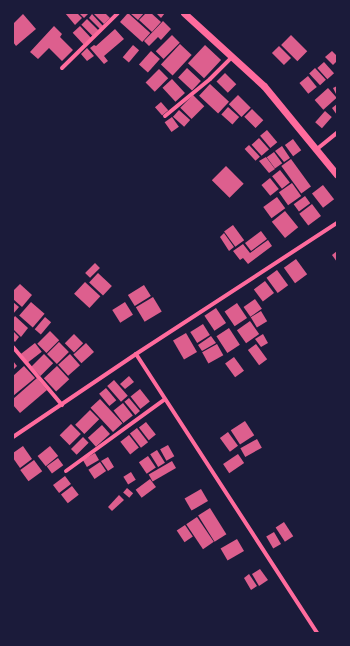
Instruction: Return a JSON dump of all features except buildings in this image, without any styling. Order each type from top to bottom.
[{"type":"main road","points":[[184,13],[233,56],[264,86],[337,175]]},
{"type":"street","points":[[62,68],[118,13]]},
{"type":"street","points":[[165,116],[210,79],[233,56]]},
{"type":"street","points":[[317,149],[337,133]]},
{"type":"street","points":[[13,437],[136,354],[337,223]]},
{"type":"street","points":[[13,347],[62,405]]},
{"type":"street","points":[[136,354],[317,633]]},
{"type":"street","points":[[66,471],[165,399]]}]
